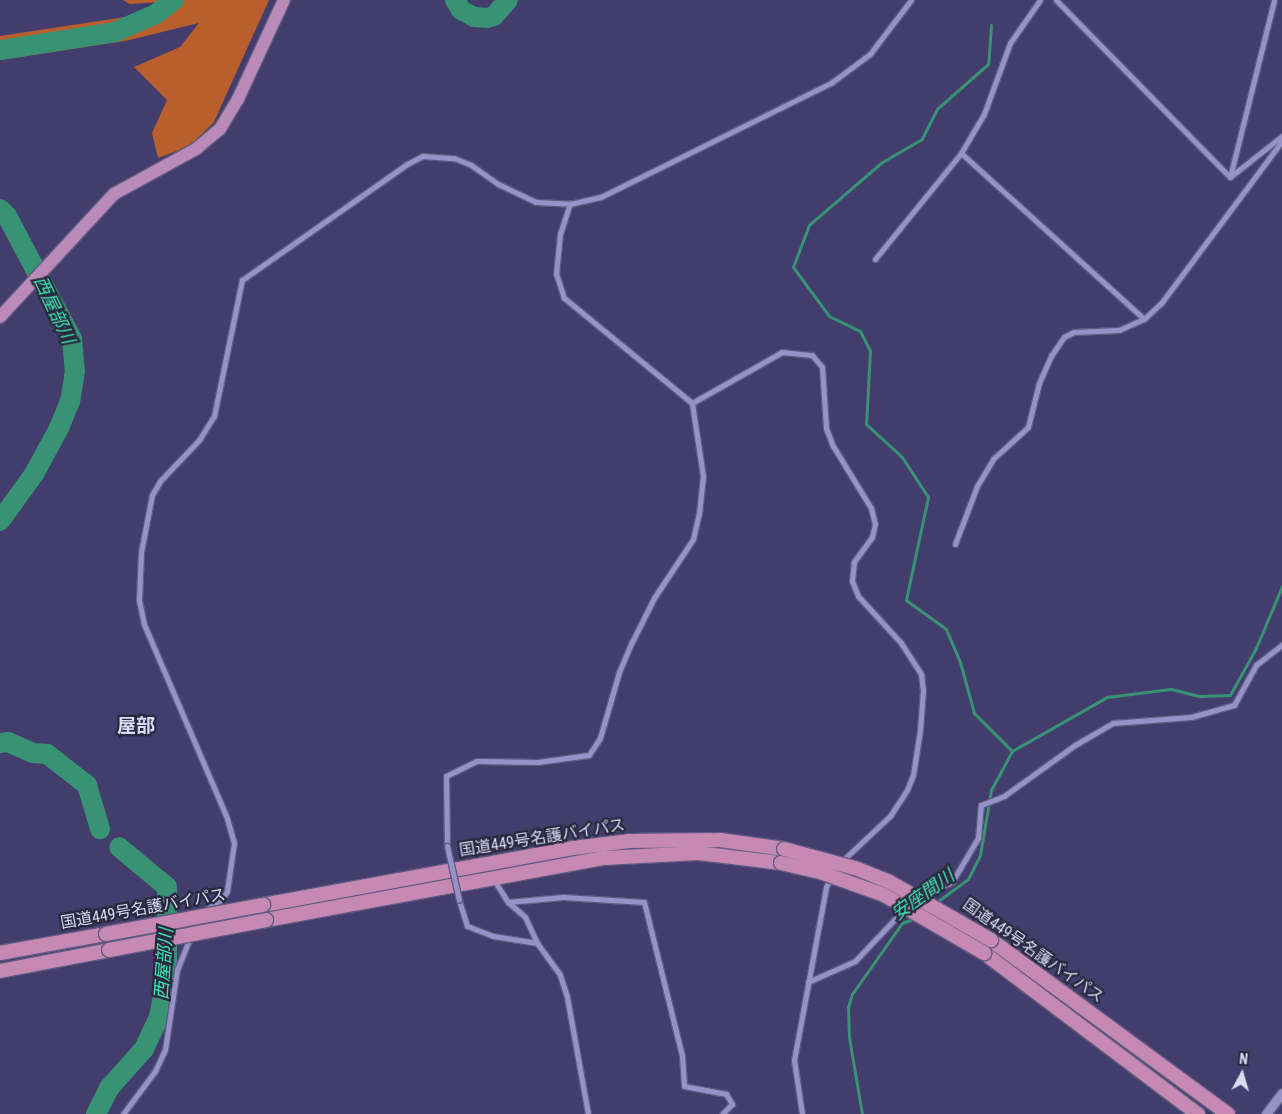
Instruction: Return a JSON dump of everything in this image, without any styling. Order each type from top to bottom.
[{"type":"highway","name":"国道449号名護バイパス","points":[[0,953],[573,848],[629,840],[720,840],[784,848],[828,859],[888,881],[991,940],[1228,1114]]},
{"type":"highway","name":"国道449号名護バイパス","points":[[0,970],[492,878],[652,853],[698,853],[781,863],[817,871],[884,896],[984,953],[1198,1114]]},
{"type":"main road","points":[[0,317],[114,194],[196,150],[220,129],[238,99],[284,0]]},
{"type":"street","points":[[123,1114],[155,1071],[165,1050],[177,970],[193,927],[205,910],[222,898],[227,891],[234,843],[227,818],[144,624],[139,600],[141,552],[152,495],[165,474],[199,440],[214,416],[242,280],[407,164],[423,156],[454,158],[536,202],[570,204],[601,197],[631,184],[831,83],[870,54],[911,0]]},
{"type":"street","points":[[875,260],[961,153],[984,114],[1010,43],[1040,0]]},
{"type":"street","points":[[1056,0],[1230,177]]},
{"type":"street","points":[[1230,177],[1274,0]]},
{"type":"street","points":[[1230,177],[1282,136]]},
{"type":"street","points":[[955,544],[977,486],[993,459],[1028,426],[1040,383],[1051,356],[1064,337],[1074,332],[1119,330],[1144,319],[1162,302],[1282,141]]},
{"type":"street","points":[[961,153],[1144,319]]},
{"type":"street","points":[[537,943],[493,936],[467,926],[447,846],[446,776],[477,761],[578,759],[589,755],[600,738],[619,672],[632,642],[654,598],[693,539],[703,476],[692,403],[564,298],[556,274],[560,234],[570,204]]},
{"type":"street","points":[[692,403],[782,352],[812,354],[822,367],[826,428],[833,446],[871,508],[875,524],[872,537],[854,562],[852,580],[858,596],[901,643],[921,674],[923,690],[913,775],[891,815],[837,865],[826,887],[794,1060],[802,1114]]},
{"type":"street","points":[[808,982],[855,961],[911,902],[924,893],[952,882],[978,838],[981,805],[1004,796],[1075,745],[1113,724],[1191,717],[1234,705],[1256,665],[1282,645]]},
{"type":"street","points":[[492,878],[508,902],[524,918],[537,943],[560,975],[567,997],[588,1114]]},
{"type":"street","points":[[508,902],[563,897],[644,902],[682,1056],[684,1086],[726,1094],[732,1104],[722,1114]]},
{"type":"street","points":[[1266,1114],[1282,1093]]},
{"type":"shaded area","points":[[123,0],[269,0],[214,122],[190,146],[158,158],[152,133],[167,100],[134,67],[180,47],[199,23],[125,41],[0,60],[0,36],[132,16],[161,2],[130,4]]},
{"type":"waterway","name":"西屋部川","points":[[0,50],[115,32],[156,14],[174,0]]},
{"type":"waterway","name":"西屋部川","points":[[455,0],[461,10],[474,17],[487,18],[494,16],[508,0]]},
{"type":"waterway","points":[[991,25],[988,64],[937,109],[922,139],[882,162],[809,225],[793,267],[829,316],[860,331],[870,351],[866,424],[902,457],[928,497],[906,600],[946,629],[960,662],[974,713],[1012,751]]},
{"type":"waterway","name":"西屋部川","points":[[0,209],[7,216],[72,339],[75,371],[70,401],[59,428],[34,474],[0,521]]},
{"type":"waterway","points":[[1012,751],[1107,697],[1171,689],[1200,696],[1230,695],[1256,648],[1282,586]]},
{"type":"waterway","name":"西屋部川","points":[[0,743],[8,742],[33,753],[47,754],[87,785],[100,829]]},
{"type":"waterway","name":"安座間川","points":[[934,904],[968,879],[980,855],[991,790],[1012,751]]},
{"type":"waterway","name":"西屋部川","points":[[96,1114],[109,1088],[144,1049],[159,1017],[167,976],[167,887],[119,847]]},
{"type":"waterway","name":"安座間川","points":[[862,1114],[849,1037],[848,1007],[852,994],[902,923],[915,918]]},
{"type":"district","name":"屋部","points":[[136,726]]}]
